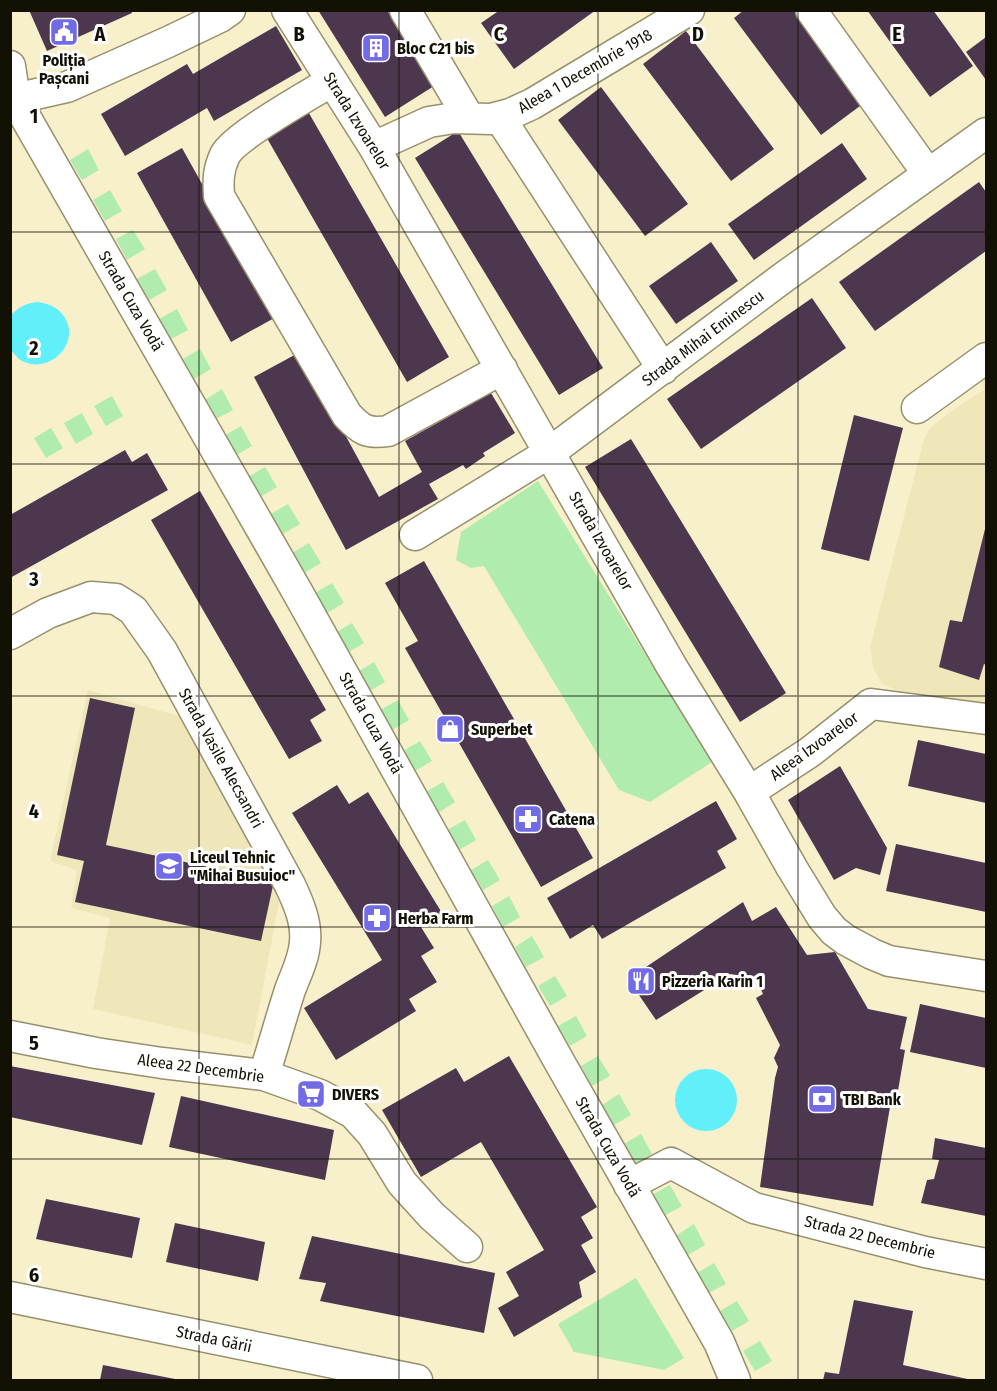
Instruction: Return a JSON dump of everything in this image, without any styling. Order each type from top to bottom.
[{"type":"street","points":[[13,99],[67,87],[219,18],[230,10]]},
{"type":"street","name":"Strada Izvoarelor","points":[[287,10],[374,147],[672,667],[749,792],[811,901],[834,931],[858,947],[889,961],[987,976]]},
{"type":"street","points":[[405,10],[469,118]]},
{"type":"street","name":"Aleea 1 Decembrie 1918","points":[[374,147],[429,122],[448,119],[500,118],[532,104],[689,10]]},
{"type":"street","points":[[811,10],[928,174]]},
{"type":"street","name":"Strada Cuza Vodă","points":[[10,66],[13,99],[298,593],[540,1028],[719,1342],[735,1380]]},
{"type":"street","points":[[332,81],[249,133],[226,152],[218,174],[219,196],[346,415],[357,426],[373,433],[388,431],[502,369]]},
{"type":"street","points":[[500,118],[663,369]]},
{"type":"street","name":"Strada Mihai Eminescu","points":[[415,535],[549,453],[784,278],[987,133]]},
{"type":"street","points":[[917,408],[987,358]]},
{"type":"street","name":"Strada Vasile Alecsandri","points":[[10,634],[48,613],[91,597],[103,597],[116,599],[133,610],[162,651],[290,885],[304,922],[306,941],[302,959],[264,1075]]},
{"type":"street","name":"Aleea Izvoarelor","points":[[749,792],[810,752],[871,704],[987,718]]},
{"type":"street","name":"Aleea 22 Decembrie","points":[[10,1036],[162,1064],[264,1075],[320,1095],[353,1113],[372,1134],[402,1183],[432,1216],[467,1247]]},
{"type":"street","name":"Strada 22 Decembrie","points":[[629,1185],[671,1164],[754,1208],[925,1252],[987,1264]]},
{"type":"street","name":"Strada Gării","points":[[10,1297],[417,1380]]},
{"type":"shaded area","points":[[980,378],[986,379],[986,710],[908,695],[882,684],[873,667],[870,647],[924,439],[930,428],[985,389]]},
{"type":"shaded area","name":"Liceul Tehnic \"Mihai Busuioc\"","points":[[88,690],[196,721],[283,881],[252,1045],[93,1009],[110,918],[71,908],[77,870],[50,861]]},
{"type":"green space","points":[[88,149],[99,170],[82,180],[70,160]]},
{"type":"green space","points":[[110,190],[122,211],[105,221],[93,200]]},
{"type":"green space","points":[[133,230],[145,249],[127,260],[116,239]]},
{"type":"green space","points":[[155,269],[167,290],[149,300],[137,279]]},
{"type":"green space","points":[[177,309],[188,330],[171,339],[159,319]]},
{"type":"green space","points":[[200,349],[211,369],[194,379],[183,359]]},
{"type":"green space","points":[[222,389],[233,410],[216,419],[205,400]]},
{"type":"green space","points":[[112,396],[123,416],[106,426],[94,406]]},
{"type":"green space","points":[[82,413],[93,434],[76,444],[64,423]]},
{"type":"green space","points":[[241,426],[252,446],[235,456],[224,436]]},
{"type":"green space","points":[[51,428],[63,448],[46,458],[34,438]]},
{"type":"green space","points":[[265,467],[277,487],[260,497],[248,477]]},
{"type":"green space","points":[[538,481],[712,762],[650,802],[619,790],[484,566],[471,568],[456,560],[461,532]]},
{"type":"green space","points":[[288,504],[300,524],[283,534],[271,514]]},
{"type":"green space","points":[[309,543],[321,563],[304,573],[292,553]]},
{"type":"green space","points":[[332,583],[344,603],[327,613],[315,593]]},
{"type":"green space","points":[[352,623],[364,643],[347,653],[335,633]]},
{"type":"green space","points":[[374,662],[385,682],[368,692],[357,672]]},
{"type":"green space","points":[[398,700],[409,720],[392,730],[380,710]]},
{"type":"green space","points":[[420,741],[432,761],[415,771],[403,751]]},
{"type":"green space","points":[[443,782],[455,802],[438,813],[426,792]]},
{"type":"green space","points":[[465,820],[476,840],[459,850],[447,830]]},
{"type":"green space","points":[[488,860],[500,880],[483,890],[471,870]]},
{"type":"green space","points":[[509,896],[520,917],[503,927],[492,906]]},
{"type":"green space","points":[[532,936],[544,957],[526,967],[515,947]]},
{"type":"green space","points":[[555,976],[567,996],[550,1006],[538,986]]},
{"type":"green space","points":[[576,1016],[587,1036],[570,1046],[558,1026]]},
{"type":"green space","points":[[598,1056],[610,1076],[592,1086],[581,1066]]},
{"type":"green space","points":[[619,1094],[631,1115],[614,1125],[602,1105]]},
{"type":"green space","points":[[641,1134],[652,1154],[635,1164],[624,1144]]},
{"type":"green space","points":[[670,1185],[682,1206],[664,1216],[652,1195]]},
{"type":"green space","points":[[694,1224],[705,1245],[688,1255],[677,1235]]},
{"type":"green space","points":[[714,1263],[726,1284],[708,1293],[697,1273]]},
{"type":"green space","points":[[636,1278],[684,1358],[664,1370],[574,1352],[558,1324]]},
{"type":"green space","points":[[737,1301],[749,1321],[732,1331],[720,1311]]},
{"type":"green space","points":[[760,1341],[772,1361],[755,1371],[743,1351]]},
{"type":"water","points":[[38,302],[59,310],[65,317],[69,332],[68,342],[63,350],[48,362],[38,364],[19,359],[10,348],[10,341],[11,315],[23,306]]},
{"type":"water","points":[[700,1069],[712,1069],[728,1078],[735,1088],[737,1100],[735,1112],[728,1122],[712,1131],[700,1131],[689,1126],[680,1117],[675,1106],[675,1094],[680,1083],[689,1074]]},
{"type":"building","name":"Poliția Pașcani","points":[[29,10],[131,10],[132,13],[47,51]]},
{"type":"building","name":"Bloc C21 bis","points":[[318,10],[387,10],[434,86],[385,117]]},
{"type":"building","points":[[500,10],[596,10],[514,69],[481,23]]},
{"type":"building","points":[[744,10],[796,10],[864,103],[821,135],[734,18]]},
{"type":"building","points":[[867,10],[933,10],[973,66],[930,97]]},
{"type":"building","points":[[276,26],[302,70],[214,121],[207,108],[125,156],[101,114],[187,64],[193,74]]},
{"type":"building","points":[[686,31],[774,149],[731,181],[643,64]]},
{"type":"building","points":[[986,37],[986,80],[966,52]]},
{"type":"building","points":[[601,87],[688,204],[645,236],[558,120]]},
{"type":"building","points":[[306,108],[449,357],[407,382],[264,133]]},
{"type":"building","points":[[458,131],[603,368],[559,395],[415,158]]},
{"type":"building","points":[[842,143],[867,179],[754,260],[728,224]]},
{"type":"building","points":[[182,148],[276,317],[231,342],[137,173]]},
{"type":"building","points":[[979,182],[986,192],[986,251],[875,331],[839,282]]},
{"type":"building","points":[[711,242],[738,281],[676,324],[649,286]]},
{"type":"building","points":[[812,298],[846,348],[701,449],[667,399]]},
{"type":"building","points":[[300,352],[379,497],[422,472],[405,441],[491,393],[515,433],[483,453],[485,456],[466,469],[463,465],[429,484],[438,499],[346,550],[254,377]]},
{"type":"building","points":[[854,415],[903,428],[869,561],[821,549]]},
{"type":"building","points":[[631,439],[786,693],[740,722],[585,467]]},
{"type":"building","points":[[125,450],[132,462],[147,453],[168,490],[10,578],[10,515]]},
{"type":"building","points":[[200,491],[326,710],[310,720],[322,741],[289,759],[151,520]]},
{"type":"building","points":[[986,525],[986,665],[984,664],[979,680],[939,667],[950,620],[962,622]]},
{"type":"building","points":[[424,561],[593,858],[541,887],[405,648],[418,641],[385,583]]},
{"type":"building","points":[[90,698],[135,708],[106,845],[274,881],[261,941],[75,902],[84,861],[57,855]]},
{"type":"building","points":[[918,740],[986,754],[986,803],[908,786]]},
{"type":"building","points":[[840,766],[887,848],[880,875],[856,868],[834,880],[788,800]]},
{"type":"building","points":[[337,785],[349,804],[368,792],[442,913],[421,927],[434,948],[421,956],[437,982],[409,999],[416,1011],[336,1060],[304,1008],[382,960],[292,813]]},
{"type":"building","points":[[716,801],[737,839],[717,851],[726,868],[602,939],[593,925],[570,939],[547,898]]},
{"type":"building","points":[[896,844],[986,863],[986,912],[886,891]]},
{"type":"building","points":[[743,902],[752,921],[776,907],[807,955],[835,952],[868,1009],[907,1017],[900,1049],[905,1050],[895,1108],[890,1107],[873,1206],[760,1187],[778,1067],[774,1058],[780,1045],[756,998],[763,994],[756,978],[730,974],[656,1020],[628,979]]},
{"type":"building","points":[[920,1004],[986,1018],[986,1068],[910,1052]]},
{"type":"building","points":[[509,1056],[597,1207],[581,1217],[593,1238],[581,1245],[596,1272],[579,1282],[582,1297],[514,1337],[498,1308],[519,1296],[506,1272],[544,1250],[481,1142],[421,1177],[382,1110],[456,1068],[464,1082]]},
{"type":"building","points":[[10,1066],[155,1093],[142,1145],[10,1117]]},
{"type":"building","points":[[181,1096],[334,1130],[325,1180],[169,1147]]},
{"type":"building","points":[[935,1138],[986,1148],[986,1216],[921,1203],[927,1180],[934,1179],[939,1160],[932,1159]]},
{"type":"building","points":[[46,1199],[140,1218],[132,1258],[36,1239]]},
{"type":"building","points":[[175,1223],[265,1242],[258,1281],[166,1262]]},
{"type":"building","points":[[312,1236],[495,1273],[484,1333],[320,1301],[326,1283],[299,1279]]},
{"type":"building","points":[[854,1300],[913,1311],[903,1365],[972,1380],[823,1380],[825,1372],[839,1374]]},
{"type":"building","points":[[103,1365],[175,1379],[175,1380],[100,1380]]},
{"type":"place","name":"Poliția Pașcani","points":[[64,32]]},
{"type":"place","name":"Bloc C21 bis","points":[[376,48]]},
{"type":"place","name":"Superbet","points":[[450,729]]},
{"type":"place","name":"Catena","points":[[528,819]]},
{"type":"place","name":"Liceul Tehnic \"Mihai Busuioc\"","points":[[169,866]]},
{"type":"place","name":"Herba Farm","points":[[377,918]]},
{"type":"place","name":"Pizzeria Karin 1","points":[[641,981]]},
{"type":"place","name":"DIVERS","points":[[311,1094]]},
{"type":"place","name":"TBI Bank","points":[[822,1099]]}]
